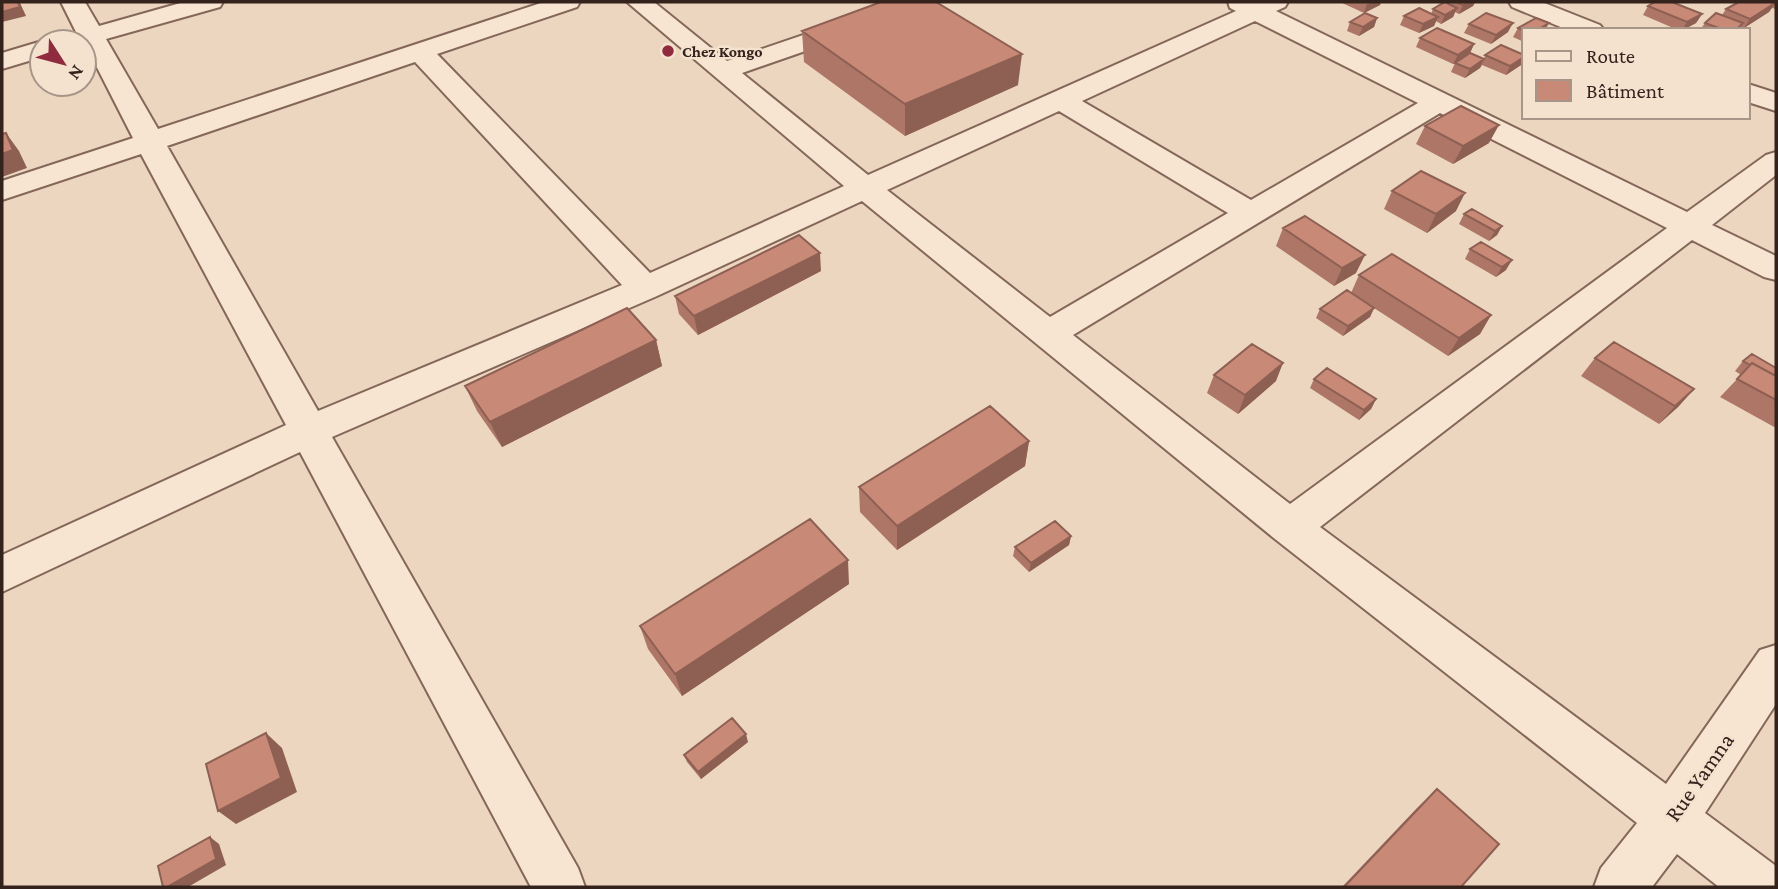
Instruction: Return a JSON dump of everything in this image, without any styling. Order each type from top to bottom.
[{"type":"street","points":[[72,2],[78,28]]},
{"type":"street","points":[[98,34],[211,2]]},
{"type":"street","points":[[2,191],[568,2]]},
{"type":"street","points":[[639,2],[866,189],[1290,527],[1761,887]]},
{"type":"street","points":[[723,71],[923,2]]},
{"type":"street","points":[[1521,2],[1586,28]]},
{"type":"street","points":[[2,573],[309,431],[645,288],[866,189],[1061,100],[1257,5],[1439,102],[1776,269]]},
{"type":"street","points":[[419,52],[645,288]]},
{"type":"street","points":[[2,61],[28,53]]},
{"type":"street","points":[[98,66],[149,141],[559,887]]},
{"type":"street","points":[[1750,93],[1776,103]]},
{"type":"street","points":[[1061,100],[1251,213]]},
{"type":"street","points":[[1049,333],[1439,102]]},
{"type":"street","points":[[1290,527],[1776,161]]},
{"type":"street","name":"Rue Yamna","points":[[1620,887],[1672,818],[1776,665]]},
{"type":"building","points":[[2,2],[18,2],[20,7],[2,12]]},
{"type":"building","points":[[881,2],[936,2],[1022,54],[905,104],[802,31]]},
{"type":"building","points":[[1445,2],[1457,8],[1445,15],[1433,9]]},
{"type":"building","points":[[1655,2],[1672,2],[1702,14],[1687,22],[1648,6]]},
{"type":"building","points":[[1739,2],[1775,3],[1750,19],[1726,9]]},
{"type":"building","points":[[1419,8],[1438,17],[1423,24],[1404,16]]},
{"type":"building","points":[[1365,13],[1377,18],[1363,27],[1350,22]]},
{"type":"building","points":[[1486,13],[1513,23],[1496,35],[1469,24]]},
{"type":"building","points":[[1716,13],[1743,23],[1738,28],[1719,28],[1705,23]]},
{"type":"building","points":[[1536,18],[1549,23],[1540,28],[1518,28]]},
{"type":"building","points":[[1437,28],[1474,44],[1458,55],[1420,38]]},
{"type":"building","points":[[1501,45],[1522,54],[1522,58],[1510,66],[1485,55]]},
{"type":"building","points":[[1470,53],[1484,59],[1470,69],[1455,63]]},
{"type":"building","points":[[1461,106],[1499,125],[1463,146],[1425,126]]},
{"type":"building","points":[[6,133],[13,150],[2,154],[2,134]]},
{"type":"building","points":[[1421,171],[1465,193],[1436,214],[1392,191]]},
{"type":"building","points":[[1472,209],[1502,226],[1495,231],[1464,214]]},
{"type":"building","points":[[1305,216],[1365,255],[1342,268],[1283,228]]},
{"type":"building","points":[[799,235],[820,253],[694,316],[675,296]]},
{"type":"building","points":[[1481,242],[1512,260],[1502,267],[1470,249]]},
{"type":"building","points":[[1392,254],[1491,315],[1459,338],[1359,275]]},
{"type":"building","points":[[1347,290],[1374,308],[1348,326],[1320,309]]},
{"type":"building","points":[[627,308],[656,340],[490,422],[465,386]]},
{"type":"building","points":[[1614,342],[1694,389],[1675,406],[1595,358]]},
{"type":"building","points":[[1252,344],[1283,363],[1245,395],[1214,375]]},
{"type":"building","points":[[1752,354],[1776,368],[1776,376],[1743,361]]},
{"type":"building","points":[[1752,363],[1776,376],[1776,400],[1737,379]]},
{"type":"building","points":[[1327,368],[1376,399],[1364,410],[1314,379]]},
{"type":"building","points":[[990,406],[1029,441],[897,526],[859,487]]},
{"type":"building","points":[[810,519],[848,560],[675,674],[640,626]]},
{"type":"building","points":[[1055,521],[1071,536],[1031,563],[1015,547]]},
{"type":"building","points":[[732,718],[746,734],[698,772],[684,755]]},
{"type":"building","points":[[266,733],[281,778],[218,811],[206,764]]},
{"type":"building","points":[[1437,789],[1499,844],[1461,887],[1344,887]]},
{"type":"building","points":[[210,837],[216,859],[163,887],[158,866]]},
{"type":"place","name":"Chez Kongo","points":[[668,51]]}]
